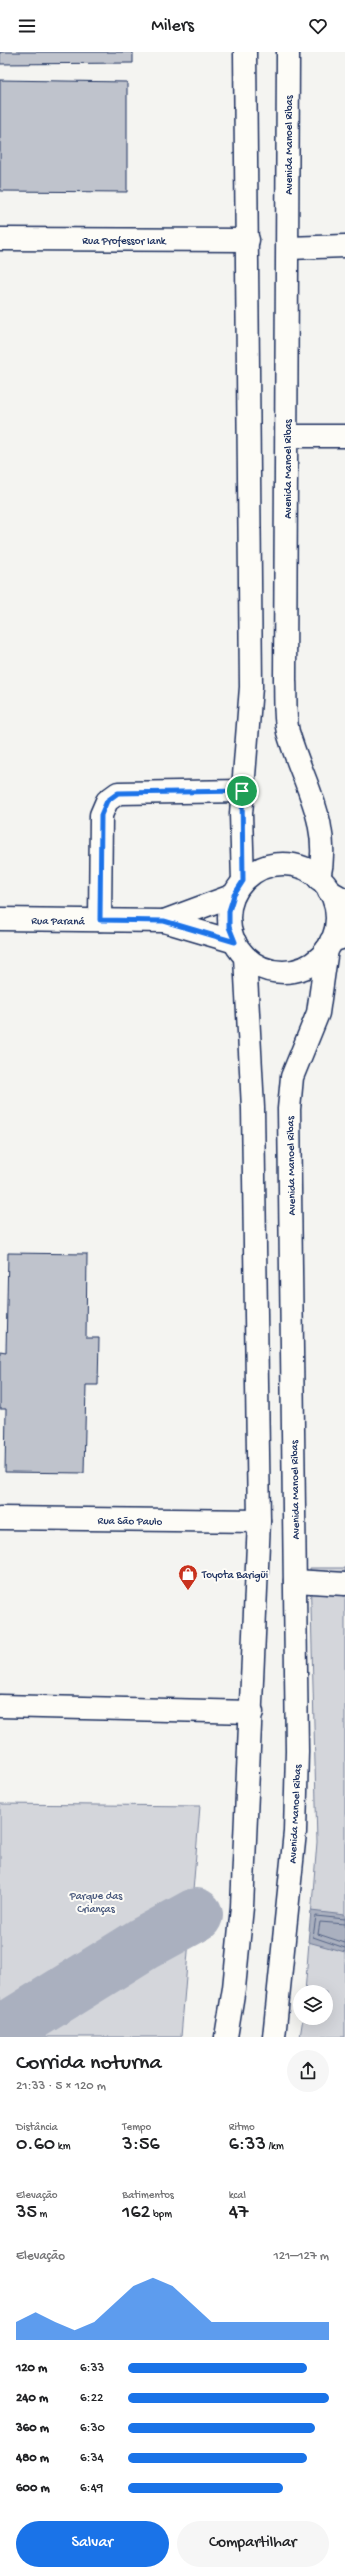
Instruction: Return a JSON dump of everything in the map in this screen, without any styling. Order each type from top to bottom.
[{"type":"main road","points":[[226,2037],[234,1988],[242,1907],[252,1712],[259,1521],[253,1115],[240,950],[229,927],[229,911],[239,888],[242,791],[250,688],[248,240],[245,52]]},
{"type":"main road","name":"Avenida Manoel Ribas","points":[[288,52],[285,680],[288,730],[315,807],[323,838],[324,858],[331,890]]},
{"type":"main road","name":"Rua Professor Iank","points":[[0,240],[248,240]]},
{"type":"main road","points":[[288,248],[345,246]]},
{"type":"main road","points":[[287,436],[345,436]]},
{"type":"main road","points":[[100,920],[101,815],[107,801],[118,793],[242,791]]},
{"type":"main road","points":[[278,865],[289,865],[305,869],[331,890],[337,921],[334,942],[314,962],[298,970],[279,972],[261,968],[240,950],[164,921],[239,888],[256,871],[278,865]]},
{"type":"main road","name":"Rua Paraná","points":[[0,919],[164,921]]},
{"type":"main road","name":"Avenida Manoel Ribas","points":[[274,2037],[295,1832],[295,1581],[289,1108],[292,1077],[318,1013],[334,942]]},
{"type":"main road","name":"Rua São Paulo","points":[[0,1518],[259,1521]]},
{"type":"main road","points":[[295,1581],[345,1584]]},
{"type":"main road","points":[[0,1706],[252,1712]]},
{"type":"green space","points":[[310,1568],[345,1568],[345,2037],[300,2037],[302,2025],[333,2025],[333,1985],[306,1985],[317,1842]]},
{"type":"green space","name":"Parque das Crianças","points":[[0,1804],[200,1806],[181,2037],[0,2037]]},
{"type":"water","points":[[311,1911],[345,1915],[345,1952],[308,1942]]},
{"type":"water","points":[[149,1915],[163,1919],[161,1941],[81,1993],[7,2037],[0,2037],[0,2026],[133,1943]]},
{"type":"building","points":[[0,52],[133,52],[133,63],[0,64]]},
{"type":"building","points":[[0,80],[127,82],[127,192],[0,191]]},
{"type":"building","points":[[8,1253],[87,1254],[86,1338],[99,1338],[98,1385],[86,1385],[84,1473],[5,1472],[6,1409],[0,1409],[0,1351],[6,1352]]},
{"type":"waterway","points":[[0,2033],[143,1944],[196,1915]]},
{"type":"place","name":"Toyota Barigüi","points":[[188,1591]]},
{"type":"route","points":[[242,791],[241,814],[243,881],[234,895],[229,911],[229,927],[235,942],[164,921],[100,920],[101,815],[107,801],[118,793],[214,793],[242,791]]}]
